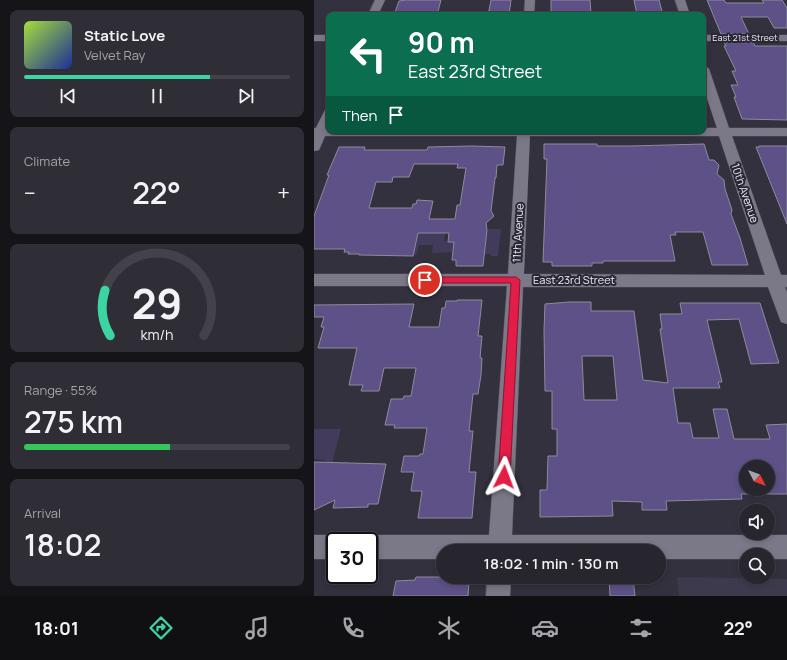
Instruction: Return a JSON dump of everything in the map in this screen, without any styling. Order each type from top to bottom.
[{"type":"street","points":[[374,12],[380,0]]},
{"type":"street","points":[[529,12],[530,0]]},
{"type":"street","points":[[680,0],[684,12]]},
{"type":"street","points":[[314,38],[326,38]]},
{"type":"street","name":"East 21st Street","points":[[706,38],[787,38]]},
{"type":"street","name":"10th Avenue","points":[[706,78],[723,132],[781,281],[787,317]]},
{"type":"street","points":[[314,147],[317,132],[326,118]]},
{"type":"street","points":[[706,132],[787,132]]},
{"type":"street","name":"11th Avenue","points":[[500,544],[524,134]]},
{"type":"street","name":"East 23rd Street","points":[[314,280],[781,281]]},
{"type":"street","points":[[314,547],[326,547]]},
{"type":"street","points":[[378,547],[436,548]]},
{"type":"street","points":[[666,548],[787,547]]},
{"type":"street","points":[[498,596],[499,584]]},
{"type":"shaded area","points":[[501,229],[498,256],[483,254],[480,251],[432,253],[433,245],[419,245],[416,255],[413,255],[418,233],[445,233],[444,241],[465,242],[487,234],[487,230]]},
{"type":"shaded area","points":[[314,429],[341,429],[332,463],[325,460],[314,459]]},
{"type":"shaded area","points":[[677,577],[739,578],[739,584],[775,584],[775,579],[787,579],[787,596],[679,596]]},
{"type":"building","points":[[441,0],[438,12],[395,12],[399,1]]},
{"type":"building","points":[[491,0],[511,0],[509,12],[489,12]]},
{"type":"building","points":[[551,0],[590,0],[591,12],[551,12]]},
{"type":"building","points":[[634,0],[659,0],[662,12],[636,12]]},
{"type":"building","points":[[707,0],[724,0],[726,3],[764,3],[762,0],[782,0],[787,8],[787,28],[774,28],[768,17],[741,17],[749,34],[721,34]]},
{"type":"building","points":[[724,42],[753,42],[755,46],[787,46],[787,120],[742,119],[731,85],[738,85],[732,71],[736,71],[724,46],[726,46]]},
{"type":"building","points":[[544,144],[597,144],[597,146],[630,146],[704,144],[709,160],[714,160],[719,165],[717,174],[724,180],[725,189],[732,210],[731,214],[748,265],[712,265],[703,232],[675,232],[676,235],[670,235],[675,261],[603,261],[603,263],[592,263],[592,266],[552,266],[552,262],[543,262],[547,159],[544,159]]},
{"type":"building","points":[[787,146],[787,224],[756,147]]},
{"type":"building","points":[[339,147],[365,147],[364,150],[427,150],[428,147],[505,147],[503,165],[497,165],[491,211],[494,216],[486,223],[487,230],[483,266],[456,266],[456,260],[452,260],[454,242],[448,242],[449,233],[418,233],[413,256],[359,255],[348,254],[349,252],[344,252],[345,249],[314,249],[314,216],[329,175],[327,175]],"holes":[[[414,164],[458,164],[457,168],[466,168],[460,205],[457,205],[455,219],[429,219],[433,201],[417,200],[416,204],[413,204],[412,208],[369,208],[376,182],[392,182],[393,177],[409,177]]]},
{"type":"building","points":[[482,300],[478,336],[482,336],[480,358],[482,358],[481,375],[478,394],[473,394],[469,431],[473,431],[469,472],[476,472],[472,518],[418,518],[422,491],[411,491],[414,472],[401,472],[404,456],[419,456],[420,454],[423,454],[427,428],[394,428],[395,425],[385,425],[391,399],[403,399],[404,396],[411,396],[416,368],[384,368],[379,391],[361,391],[363,385],[349,385],[357,348],[318,348],[324,327],[321,327],[324,317],[314,317],[314,305],[414,304],[409,327],[439,327],[442,308],[445,308],[446,301]]},
{"type":"building","points":[[591,302],[591,311],[634,311],[643,380],[668,383],[660,329],[662,329],[660,314],[682,314],[680,303],[760,303],[779,363],[751,364],[739,319],[707,320],[722,382],[718,382],[720,388],[673,388],[678,423],[690,423],[693,438],[719,438],[713,409],[727,409],[734,439],[770,439],[766,425],[787,424],[787,494],[775,494],[775,460],[739,460],[739,496],[741,496],[742,499],[666,501],[667,510],[642,510],[642,502],[612,501],[613,516],[540,517],[540,490],[547,490],[548,456],[557,456],[557,429],[552,429],[552,391],[545,391],[545,304]],"holes":[[[582,356],[613,356],[617,400],[584,400]]]},
{"type":"building","points":[[314,462],[386,464],[378,504],[368,504],[368,507],[333,508],[335,500],[314,510]]},
{"type":"building","points":[[416,577],[436,577],[436,584],[469,584],[468,596],[393,596],[396,581],[415,580]]},
{"type":"building","points":[[609,584],[634,584],[635,596],[610,596]]},
{"type":"route","points":[[425,280],[516,280],[504,477]]}]
